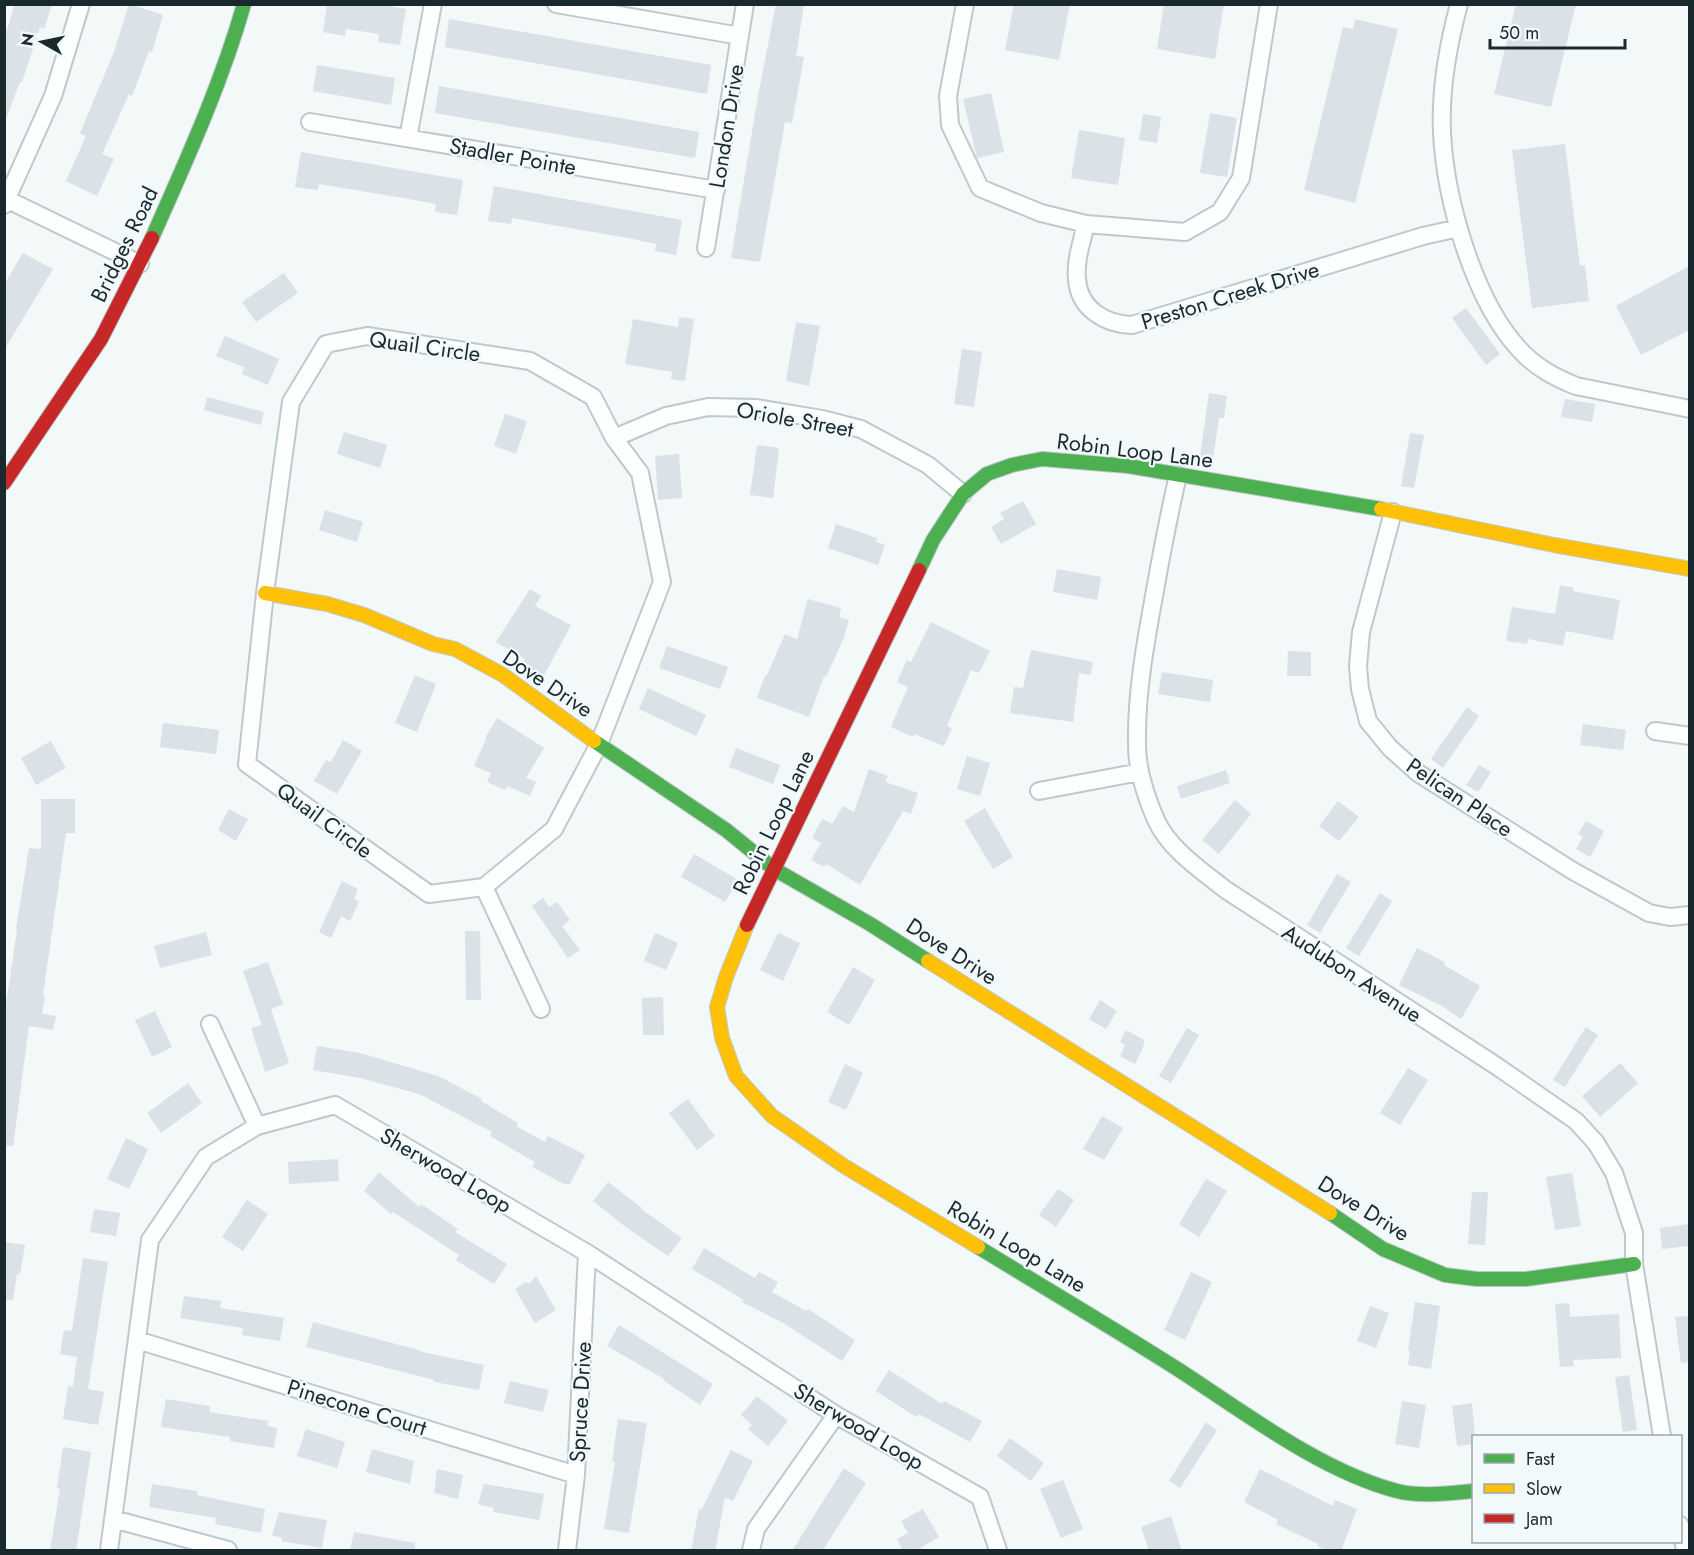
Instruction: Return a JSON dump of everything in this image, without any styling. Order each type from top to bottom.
[{"type":"street","points":[[81,4],[53,96],[6,201],[140,264]]},
{"type":"street","name":"Bridges Road","points":[[4,483],[101,339],[140,264],[194,147],[231,49],[244,4]]},
{"type":"street","points":[[408,138],[433,4]]},
{"type":"street","points":[[556,4],[740,36]]},
{"type":"street","name":"London Drive","points":[[706,248],[745,4]]},
{"type":"street","points":[[965,4],[948,96],[950,125],[980,188],[1041,213],[1086,224],[1185,232],[1220,212],[1241,178],[1269,4]]},
{"type":"street","points":[[1459,4],[1446,65],[1442,113],[1444,156],[1459,228],[1476,277],[1490,306],[1518,348],[1538,366],[1558,379],[1576,386],[1689,409]]},
{"type":"street","name":"Stadler Pointe","points":[[310,122],[716,190]]},
{"type":"street","name":"Preston Creek Drive","points":[[1086,224],[1077,269],[1081,295],[1093,312],[1103,319],[1132,325],[1423,236],[1459,228]]},
{"type":"street","name":"Quail Circle","points":[[367,336],[530,361],[593,397],[614,438],[640,473],[662,582],[599,744],[554,829],[484,887],[429,894],[247,764],[265,593],[291,402],[326,344],[367,336]]},
{"type":"street","name":"Oriole Street","points":[[614,438],[666,416],[708,407],[756,408],[822,419],[861,429],[928,465],[963,494]]},
{"type":"street","name":"Robin Loop Lane","points":[[1472,1491],[1443,1494],[1399,1492],[1349,1473],[1284,1438],[1089,1314],[844,1166],[772,1116],[736,1076],[722,1038],[717,1007],[726,976],[749,919],[933,540],[963,494],[987,474],[1012,465],[1042,459],[1128,466],[1393,512],[1554,545],[1689,569]]},
{"type":"street","name":"Audubon Avenue","points":[[1178,475],[1151,612],[1138,697],[1137,746],[1140,772],[1156,821],[1166,836],[1205,874],[1263,916],[1495,1065],[1576,1120],[1596,1143],[1614,1173],[1634,1233],[1634,1264],[1662,1435]]},
{"type":"street","name":"Pelican Place","points":[[1393,512],[1361,632],[1358,666],[1360,689],[1368,721],[1390,748],[1418,773],[1573,871],[1648,913],[1670,917],[1689,915]]},
{"type":"street","name":"Dove Drive","points":[[265,593],[327,604],[364,615],[433,644],[455,649],[503,675],[726,831],[774,869],[870,924],[1115,1080],[1302,1195],[1383,1249],[1445,1275],[1477,1279],[1526,1279],[1634,1264]]},
{"type":"street","points":[[1655,731],[1689,736]]},
{"type":"street","points":[[1039,791],[1140,772]]},
{"type":"street","points":[[484,887],[541,1009]]},
{"type":"street","points":[[210,1023],[257,1126]]},
{"type":"street","name":"Sherwood Loop","points":[[110,1551],[150,1240],[206,1157],[257,1126],[335,1105],[587,1253],[836,1415],[980,1497],[998,1551]]},
{"type":"street","name":"Spruce Drive","points":[[567,1551],[576,1475],[587,1253]]},
{"type":"street","name":"Pinecone Court","points":[[137,1340],[576,1475]]},
{"type":"street","points":[[751,1551],[756,1528],[836,1415]]},
{"type":"street","points":[[113,1519],[228,1551]]},
{"type":"street","points":[[1682,1536],[1685,1551]]},
{"type":"building","points":[[15,4],[52,4],[44,29],[40,27],[22,82],[20,82],[6,119],[4,39]]},
{"type":"building","points":[[129,4],[163,15],[152,52],[149,51],[132,96],[129,94],[102,154],[114,159],[97,196],[66,181],[86,136],[80,133],[114,52]]},
{"type":"building","points":[[327,4],[375,4],[406,9],[400,45],[378,42],[379,34],[346,29],[345,36],[323,32]]},
{"type":"building","points":[[776,4],[804,4],[796,56],[804,57],[792,123],[785,122],[760,262],[731,258]]},
{"type":"building","points":[[1014,4],[1070,4],[1059,60],[1005,50]]},
{"type":"building","points":[[1164,4],[1224,4],[1215,59],[1157,49]]},
{"type":"building","points":[[1516,4],[1576,4],[1551,107],[1494,94]]},
{"type":"building","points":[[449,19],[711,65],[707,94],[445,47]]},
{"type":"building","points":[[1355,19],[1398,29],[1355,203],[1304,190],[1343,27],[1353,29]]},
{"type":"building","points":[[317,65],[395,78],[391,105],[313,91]]},
{"type":"building","points":[[439,86],[699,132],[695,158],[435,113]]},
{"type":"building","points":[[991,93],[1004,152],[977,158],[963,99]]},
{"type":"building","points":[[1210,113],[1237,118],[1227,177],[1200,173]]},
{"type":"building","points":[[1143,114],[1161,117],[1157,143],[1139,140]]},
{"type":"building","points":[[1079,130],[1125,138],[1118,185],[1071,178]]},
{"type":"building","points":[[1565,144],[1580,266],[1585,265],[1589,301],[1532,308],[1512,150]]},
{"type":"building","points":[[301,152],[463,180],[457,215],[435,212],[436,204],[409,199],[319,184],[318,190],[295,187]]},
{"type":"building","points":[[494,186],[682,220],[676,255],[655,251],[656,244],[628,238],[512,218],[511,224],[488,221]]},
{"type":"building","points":[[23,253],[53,269],[4,350],[4,285]]},
{"type":"building","points":[[1689,266],[1689,330],[1641,355],[1616,306]]},
{"type":"building","points":[[284,273],[298,293],[256,322],[242,302]]},
{"type":"building","points":[[1466,308],[1500,354],[1486,365],[1452,318]]},
{"type":"building","points":[[679,317],[694,319],[685,381],[671,379],[672,372],[625,364],[633,319],[678,327]]},
{"type":"building","points":[[796,322],[820,326],[809,386],[786,381]]},
{"type":"building","points":[[225,336],[279,359],[268,385],[242,374],[244,367],[216,356]]},
{"type":"building","points":[[962,349],[982,352],[974,407],[954,404]]},
{"type":"building","points":[[1209,393],[1227,396],[1224,418],[1219,418],[1212,466],[1199,463]]},
{"type":"building","points":[[207,397],[264,412],[261,425],[204,410]]},
{"type":"building","points":[[1565,399],[1595,404],[1592,422],[1561,417]]},
{"type":"building","points":[[505,414],[527,421],[516,454],[494,446]]},
{"type":"building","points":[[344,432],[387,445],[380,468],[337,454]]},
{"type":"building","points":[[1410,433],[1424,435],[1414,488],[1401,486]]},
{"type":"building","points":[[757,445],[779,448],[773,498],[750,495]]},
{"type":"building","points":[[679,454],[682,498],[658,500],[655,456]]},
{"type":"building","points":[[1023,501],[1036,524],[1001,544],[991,527],[1004,519],[1000,513]]},
{"type":"building","points":[[325,510],[363,522],[357,542],[319,530]]},
{"type":"building","points":[[836,524],[877,538],[876,542],[885,545],[878,565],[828,548]]},
{"type":"building","points":[[1057,569],[1101,577],[1097,600],[1053,592]]},
{"type":"building","points":[[1560,585],[1574,588],[1573,591],[1620,600],[1613,640],[1566,631],[1563,646],[1528,639],[1527,644],[1506,641],[1512,607],[1555,614]]},
{"type":"building","points":[[530,589],[541,596],[535,606],[571,625],[543,677],[522,665],[525,659],[496,642]]},
{"type":"building","points":[[808,599],[841,608],[839,617],[849,620],[843,640],[826,677],[824,676],[809,717],[757,698],[765,675],[785,634],[797,639]]},
{"type":"building","points":[[931,622],[990,651],[979,673],[971,670],[947,726],[952,728],[944,746],[914,734],[913,737],[891,727],[908,687],[897,682],[907,660],[911,662]]},
{"type":"building","points":[[667,646],[728,667],[720,689],[659,668]]},
{"type":"building","points":[[1031,650],[1093,662],[1091,675],[1079,673],[1073,722],[1010,713],[1014,687],[1023,688]]},
{"type":"building","points":[[1288,651],[1311,652],[1311,676],[1287,676]]},
{"type":"building","points":[[1162,672],[1213,680],[1210,702],[1158,694]]},
{"type":"building","points":[[415,675],[436,684],[417,732],[395,723]]},
{"type":"building","points":[[648,688],[706,715],[696,736],[639,709]]},
{"type":"building","points":[[1467,707],[1479,716],[1443,768],[1431,759]]},
{"type":"building","points":[[497,718],[544,748],[526,778],[536,782],[530,796],[507,786],[505,790],[487,782],[491,773],[474,766],[485,738]]},
{"type":"building","points":[[163,723],[219,730],[216,754],[160,747]]},
{"type":"building","points":[[1583,724],[1626,730],[1623,750],[1580,745]]},
{"type":"building","points":[[343,740],[362,751],[337,794],[314,781],[326,760],[331,762]]},
{"type":"building","points":[[51,741],[66,768],[36,785],[21,758]]},
{"type":"building","points":[[736,748],[780,765],[773,784],[729,767]]},
{"type":"building","points":[[967,756],[990,763],[980,796],[957,789]]},
{"type":"building","points":[[1479,765],[1491,772],[1478,792],[1466,785]]},
{"type":"building","points":[[869,769],[888,776],[885,782],[918,793],[911,814],[903,811],[860,885],[826,864],[824,867],[811,860],[821,843],[812,838],[822,819],[832,824],[843,806],[854,812]]},
{"type":"building","points":[[1226,770],[1230,783],[1181,799],[1177,786]]},
{"type":"building","points":[[41,799],[75,799],[75,833],[66,833],[43,995],[45,996],[42,1014],[56,1016],[53,1030],[29,1026],[13,1146],[4,1145],[4,1018],[29,848],[41,849]]},
{"type":"building","points":[[1235,800],[1251,814],[1219,854],[1202,840]]},
{"type":"building","points":[[1338,801],[1359,817],[1339,841],[1319,826]]},
{"type":"building","points":[[985,808],[1013,857],[993,869],[964,821]]},
{"type":"building","points":[[229,809],[248,819],[236,841],[218,830]]},
{"type":"building","points":[[1586,821],[1604,831],[1590,857],[1576,849],[1583,837],[1578,834]]},
{"type":"building","points":[[694,854],[738,880],[725,902],[681,877]]},
{"type":"building","points":[[1337,874],[1351,882],[1320,933],[1307,925]]},
{"type":"building","points":[[342,881],[358,889],[354,899],[359,902],[350,921],[341,916],[331,938],[319,932]]},
{"type":"building","points":[[1380,893],[1392,901],[1359,956],[1346,948]]},
{"type":"building","points":[[543,898],[549,907],[557,902],[570,920],[562,926],[580,950],[568,958],[532,906]]},
{"type":"building","points":[[465,931],[480,931],[481,1000],[466,1000]]},
{"type":"building","points":[[206,932],[212,955],[160,968],[154,946]]},
{"type":"building","points":[[655,933],[678,943],[666,970],[644,961]]},
{"type":"building","points":[[778,933],[800,943],[783,981],[760,970]]},
{"type":"building","points":[[1417,948],[1445,962],[1444,965],[1480,986],[1461,1019],[1442,1006],[1399,985]]},
{"type":"building","points":[[268,962],[283,1004],[271,1009],[289,1063],[265,1072],[251,1028],[262,1025],[243,971]]},
{"type":"building","points":[[853,967],[875,980],[849,1025],[827,1012]]},
{"type":"building","points":[[663,997],[664,1035],[643,1035],[642,998]]},
{"type":"building","points":[[1100,1000],[1117,1011],[1106,1029],[1089,1019]]},
{"type":"building","points":[[155,1011],[172,1047],[152,1057],[135,1020]]},
{"type":"building","points":[[1586,1027],[1598,1035],[1565,1087],[1553,1080]]},
{"type":"building","points":[[1187,1028],[1199,1035],[1171,1083],[1159,1076]]},
{"type":"building","points":[[1126,1030],[1144,1040],[1135,1064],[1120,1056],[1125,1045],[1120,1042]]},
{"type":"building","points":[[317,1046],[360,1053],[438,1076],[482,1099],[481,1101],[518,1123],[516,1126],[545,1142],[548,1136],[585,1155],[570,1184],[564,1184],[532,1167],[535,1162],[490,1136],[492,1132],[419,1094],[360,1078],[313,1070]]},
{"type":"building","points":[[1620,1063],[1638,1083],[1600,1117],[1582,1096]]},
{"type":"building","points":[[845,1064],[863,1073],[846,1110],[828,1102]]},
{"type":"building","points":[[1408,1068],[1428,1080],[1400,1125],[1380,1113]]},
{"type":"building","points":[[188,1083],[202,1103],[161,1133],[147,1113]]},
{"type":"building","points":[[688,1099],[715,1136],[697,1150],[669,1113]]},
{"type":"building","points":[[1102,1116],[1123,1128],[1104,1160],[1083,1149]]},
{"type":"building","points":[[126,1138],[148,1149],[129,1189],[107,1179]]},
{"type":"building","points":[[338,1159],[339,1181],[289,1184],[288,1162]]},
{"type":"building","points":[[379,1172],[419,1207],[421,1204],[458,1229],[455,1232],[507,1264],[494,1284],[456,1260],[459,1255],[393,1212],[391,1214],[364,1191]]},
{"type":"building","points":[[1572,1173],[1581,1226],[1555,1230],[1546,1177]]},
{"type":"building","points":[[1206,1179],[1227,1191],[1199,1237],[1179,1224]]},
{"type":"building","points":[[608,1182],[682,1238],[668,1256],[593,1201]]},
{"type":"building","points":[[1058,1189],[1074,1200],[1056,1227],[1039,1215]]},
{"type":"building","points":[[1472,1192],[1488,1192],[1485,1245],[1468,1244]]},
{"type":"building","points":[[247,1200],[268,1214],[243,1251],[222,1237]]},
{"type":"building","points":[[94,1209],[120,1213],[116,1236],[90,1232]]},
{"type":"building","points":[[1689,1224],[1689,1246],[1662,1249],[1660,1228]]},
{"type":"building","points":[[4,1242],[25,1245],[13,1300],[4,1300]]},
{"type":"building","points":[[704,1248],[755,1278],[759,1272],[778,1282],[772,1292],[806,1311],[808,1309],[855,1340],[842,1361],[783,1323],[742,1302],[744,1300],[692,1269]]},
{"type":"building","points":[[83,1258],[108,1262],[88,1389],[104,1392],[98,1425],[63,1419],[68,1386],[73,1387],[77,1357],[60,1354],[64,1330],[72,1331]]},
{"type":"building","points":[[1191,1272],[1212,1282],[1185,1340],[1164,1330]]},
{"type":"building","points":[[536,1276],[556,1310],[535,1323],[515,1289],[526,1282],[529,1284]]},
{"type":"building","points":[[184,1296],[221,1301],[220,1308],[284,1318],[280,1341],[242,1335],[243,1328],[180,1318]]},
{"type":"building","points":[[1415,1302],[1440,1306],[1431,1369],[1408,1365]]},
{"type":"building","points":[[1569,1303],[1570,1317],[1619,1314],[1621,1358],[1573,1360],[1574,1366],[1560,1367],[1555,1304]]},
{"type":"building","points":[[1370,1306],[1389,1313],[1376,1348],[1357,1341]]},
{"type":"building","points":[[1689,1316],[1689,1362],[1681,1363],[1675,1317]]},
{"type":"building","points":[[313,1322],[422,1352],[484,1365],[479,1390],[434,1382],[434,1380],[306,1347]]},
{"type":"building","points":[[619,1325],[713,1384],[700,1405],[664,1379],[607,1346]]},
{"type":"building","points":[[889,1370],[942,1404],[944,1401],[982,1421],[970,1442],[919,1414],[916,1417],[876,1391]]},
{"type":"building","points":[[1629,1375],[1637,1430],[1623,1432],[1615,1377]]},
{"type":"building","points":[[510,1381],[549,1390],[543,1412],[504,1403]]},
{"type":"building","points":[[757,1396],[788,1421],[768,1446],[748,1429],[752,1425],[741,1415]]},
{"type":"building","points":[[166,1399],[210,1406],[209,1412],[268,1421],[267,1426],[277,1428],[274,1448],[230,1441],[230,1437],[161,1427]]},
{"type":"building","points":[[1402,1401],[1426,1405],[1419,1448],[1395,1444]]},
{"type":"building","points":[[1472,1403],[1475,1435],[1472,1435],[1472,1444],[1457,1446],[1452,1406]]},
{"type":"building","points":[[618,1419],[647,1423],[629,1533],[604,1529],[615,1462],[612,1462]]},
{"type":"building","points":[[1206,1422],[1217,1430],[1180,1488],[1169,1481]]},
{"type":"building","points":[[306,1429],[345,1442],[337,1468],[297,1456]]},
{"type":"building","points":[[1010,1438],[1044,1463],[1031,1481],[997,1456]]},
{"type":"building","points":[[63,1447],[91,1452],[76,1551],[50,1551],[60,1489],[57,1488]]},
{"type":"building","points":[[372,1449],[414,1461],[410,1484],[366,1472]]},
{"type":"building","points":[[731,1450],[753,1461],[733,1501],[725,1497],[715,1551],[691,1551],[699,1508],[702,1509]]},
{"type":"building","points":[[844,1468],[866,1483],[822,1551],[792,1551]]},
{"type":"building","points":[[437,1469],[463,1475],[458,1499],[434,1493]]},
{"type":"building","points":[[1260,1469],[1333,1506],[1335,1500],[1357,1509],[1341,1551],[1328,1551],[1317,1546],[1318,1544],[1276,1524],[1278,1520],[1244,1502]]},
{"type":"building","points":[[1063,1480],[1083,1529],[1061,1538],[1040,1489]]},
{"type":"building","points":[[152,1484],[197,1491],[197,1495],[265,1509],[261,1533],[215,1524],[216,1518],[149,1507]]},
{"type":"building","points":[[484,1484],[544,1494],[539,1520],[493,1512],[494,1508],[478,1504]]},
{"type":"building","points":[[923,1509],[939,1537],[915,1551],[903,1551],[897,1539],[908,1533],[901,1521]]},
{"type":"building","points":[[279,1512],[327,1520],[322,1548],[281,1541],[282,1538],[272,1535]]},
{"type":"building","points":[[1171,1516],[1182,1551],[1149,1551],[1141,1527]]},
{"type":"building","points":[[354,1532],[415,1543],[415,1551],[350,1551]]},
{"type":"traffic: fast","points":[[152,238],[214,93],[244,4]]},
{"type":"traffic: fast","points":[[919,570],[933,540],[963,494],[987,474],[1012,465],[1042,459],[1128,466],[1381,509]]},
{"type":"traffic: fast","points":[[594,741],[726,830],[774,869],[870,924],[928,961]]},
{"type":"traffic: fast","points":[[1330,1213],[1383,1249],[1445,1275],[1477,1279],[1526,1279],[1634,1264]]},
{"type":"traffic: fast","points":[[978,1247],[1154,1354],[1284,1439],[1340,1470],[1406,1493],[1435,1494],[1472,1491]]},
{"type":"traffic: slow","points":[[1381,509],[1554,545],[1690,569]]},
{"type":"traffic: slow","points":[[265,593],[327,604],[364,615],[433,644],[455,649],[503,675],[594,741]]},
{"type":"traffic: slow","points":[[747,925],[726,977],[717,1007],[722,1038],[736,1076],[772,1116],[844,1166],[978,1247]]},
{"type":"traffic: slow","points":[[928,961],[1330,1213]]},
{"type":"traffic: jam","points":[[4,483],[101,339],[152,238]]},
{"type":"traffic: jam","points":[[747,925],[919,570]]}]
